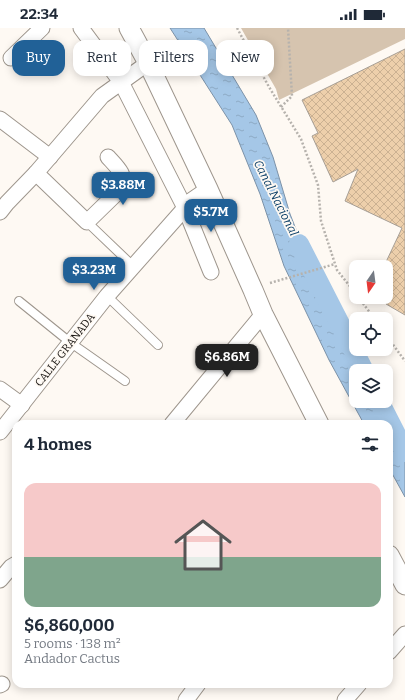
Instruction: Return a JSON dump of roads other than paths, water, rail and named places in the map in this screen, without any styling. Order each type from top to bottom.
[{"type":"street","points":[[11,58],[42,28]]},
{"type":"street","points":[[81,28],[121,82],[185,208],[211,272]]},
{"type":"street","points":[[129,28],[139,46]]},
{"type":"street","points":[[0,212],[36,173],[102,96],[139,69]]},
{"type":"street","points":[[154,76],[208,188],[262,314],[317,420]]},
{"type":"street","points":[[0,119],[50,157]]},
{"type":"street","points":[[36,173],[87,222],[122,188],[124,182],[124,176],[108,157]]},
{"type":"street","name":"CALLE GRANADA","points":[[0,432],[107,296],[192,200],[208,188]]},
{"type":"street","points":[[175,420],[262,314]]},
{"type":"street","points":[[0,389],[22,405]]},
{"type":"street","points":[[393,562],[405,585]]},
{"type":"street","points":[[0,580],[12,566]]},
{"type":"street","points":[[393,648],[405,634]]},
{"type":"street","points":[[186,700],[195,688]]},
{"type":"street","points":[[345,700],[356,688]]},
{"type":"lane","points":[[87,222],[133,266]]},
{"type":"lane","points":[[107,296],[158,345]]},
{"type":"lane","points":[[19,301],[71,343],[125,381]]},
{"type":"water","name":"Canal Nacional","points":[[170,28],[204,28],[216,48],[216,76],[233,76],[256,115],[273,157],[290,214],[317,283],[349,353],[349,356],[351,356],[355,364],[349,364],[349,397],[329,360],[284,266],[260,194],[232,125],[201,76],[208,76],[208,40],[178,40]]},
{"type":"water","name":"Canal Nacional","points":[[355,408],[380,408],[387,420],[362,420]]},
{"type":"water","name":"Canal Nacional","points":[[393,431],[405,452],[405,497],[393,475]]},
{"type":"waterway","name":"Canal Nacional","points":[[299,244],[360,364]]},
{"type":"waterway","name":"Canal Nacional","points":[[383,408],[389,420]]},
{"type":"waterway","name":"Canal Nacional","points":[[393,428],[405,452]]}]
